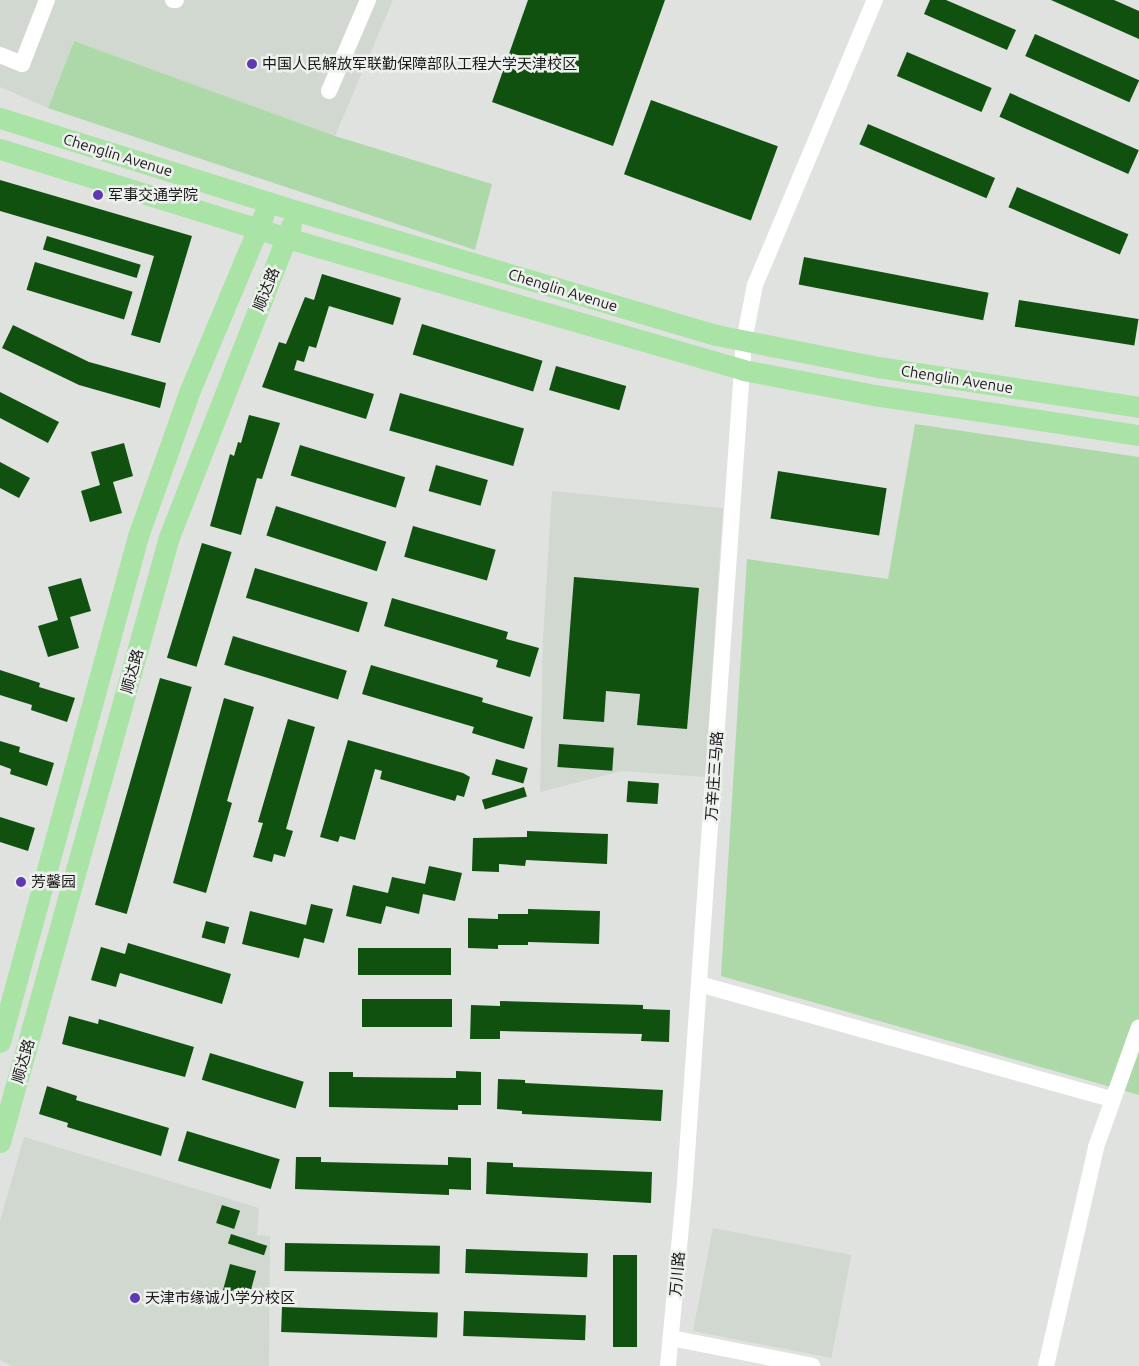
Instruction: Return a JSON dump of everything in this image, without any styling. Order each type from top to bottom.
[{"type":"main road","name":"Chenglin Avenue","points":[[0,118],[297,211],[628,310],[744,341],[878,367],[1139,407]]},
{"type":"main road","name":"Chenglin Avenue","points":[[0,148],[287,238],[743,370],[874,395],[1139,435]]},
{"type":"main road","name":"顺达路","points":[[0,1042],[138,536],[190,390],[269,202]]},
{"type":"main road","name":"顺达路","points":[[0,1142],[169,537],[297,211]]},
{"type":"street","points":[[0,55],[22,64],[47,0]]},
{"type":"street","points":[[329,91],[368,0]]},
{"type":"street","name":"万辛庄三马路","points":[[685,1182],[744,341],[755,285],[875,0]]},
{"type":"street","points":[[699,984],[1111,1100]]},
{"type":"street","points":[[1046,1366],[1072,1241],[1111,1100],[1139,1027]]},
{"type":"street","name":"万川路","points":[[668,1366],[685,1182]]},
{"type":"street","points":[[672,1338],[812,1366]]},
{"type":"shaded area","name":"中国人民解放军联勤保障部队工程大学天津校区","points":[[0,0],[393,0],[335,136],[74,41],[48,108],[0,87]]},
{"type":"shaded area","points":[[552,491],[723,508],[705,777],[622,771],[540,792],[543,639]]},
{"type":"shaded area","name":"天津市缘诚小学分校区","points":[[24,1137],[259,1208],[257,1235],[270,1236],[269,1366],[12,1366],[0,1360],[0,1221]]},
{"type":"shaded area","points":[[713,1228],[851,1255],[831,1358],[693,1331]]},
{"type":"green space","points":[[74,41],[335,136],[492,184],[475,250],[48,108]]},
{"type":"green space","points":[[915,424],[1139,457],[1139,1095],[721,976],[747,559],[888,579]]},
{"type":"building","points":[[528,0],[665,0],[613,146],[492,102]]},
{"type":"building","points":[[930,0],[946,0],[1016,30],[1007,50],[924,14]]},
{"type":"building","points":[[1051,0],[1114,0],[1139,11],[1139,39]]},
{"type":"building","points":[[1035,34],[1139,80],[1129,102],[1025,56]]},
{"type":"building","points":[[907,52],[992,88],[982,112],[897,76]]},
{"type":"building","points":[[1010,93],[1139,150],[1128,174],[999,117]]},
{"type":"building","points":[[651,100],[778,146],[751,220],[624,174]]},
{"type":"building","points":[[868,124],[995,178],[986,198],[859,144]]},
{"type":"building","points":[[0,180],[192,236],[160,343],[131,335],[154,256],[0,211]]},
{"type":"building","points":[[1017,187],[1128,234],[1120,255],[1008,207]]},
{"type":"building","points":[[47,236],[141,265],[137,278],[43,249]]},
{"type":"building","points":[[804,257],[989,293],[983,320],[799,284]]},
{"type":"building","points":[[35,262],[133,292],[124,320],[27,290]]},
{"type":"building","points":[[322,274],[401,298],[393,325],[329,306],[316,348],[309,346],[304,362],[297,360],[294,370],[374,394],[366,419],[262,387],[279,342],[286,344],[305,297],[314,300]]},
{"type":"building","points":[[1019,300],[1139,319],[1134,346],[1015,327]]},
{"type":"building","points":[[422,324],[542,361],[533,391],[413,355]]},
{"type":"building","points":[[13,325],[89,362],[166,383],[160,408],[79,385],[2,348]]},
{"type":"building","points":[[556,366],[626,386],[619,410],[549,390]]},
{"type":"building","points":[[0,392],[59,422],[48,443],[0,418]]},
{"type":"building","points":[[400,393],[524,429],[513,466],[389,430]]},
{"type":"building","points":[[249,415],[280,423],[262,479],[257,478],[241,535],[210,526],[230,454],[234,456],[238,442],[241,443]]},
{"type":"building","points":[[124,443],[133,476],[113,482],[122,513],[90,522],[81,491],[100,485],[91,452]]},
{"type":"building","points":[[300,445],[405,477],[396,508],[291,476]]},
{"type":"building","points":[[0,462],[30,478],[19,498],[0,488]]},
{"type":"building","points":[[436,465],[488,480],[480,506],[429,491]]},
{"type":"building","points":[[778,471],[887,488],[879,536],[770,518]]},
{"type":"building","points":[[276,506],[386,542],[377,571],[266,535]]},
{"type":"building","points":[[413,526],[496,550],[487,580],[404,557]]},
{"type":"building","points":[[202,543],[232,552],[197,667],[167,658]]},
{"type":"building","points":[[255,568],[368,602],[359,632],[246,598]]},
{"type":"building","points":[[574,577],[699,588],[687,729],[637,725],[640,694],[606,691],[604,722],[563,719]]},
{"type":"building","points":[[81,578],[91,611],[70,617],[79,648],[48,657],[38,626],[58,620],[48,587]]},
{"type":"building","points":[[392,598],[508,632],[506,639],[539,648],[530,677],[496,667],[498,660],[384,626]]},
{"type":"building","points":[[233,636],[347,671],[338,699],[224,665]]},
{"type":"building","points":[[371,665],[483,698],[482,702],[533,717],[524,749],[472,733],[474,727],[362,694]]},
{"type":"building","points":[[0,670],[40,683],[39,687],[75,698],[67,722],[31,710],[32,705],[0,695]]},
{"type":"building","points":[[160,678],[192,687],[127,914],[95,905]]},
{"type":"building","points":[[224,698],[254,707],[227,801],[232,803],[206,893],[173,883]]},
{"type":"building","points":[[288,719],[315,727],[286,829],[293,831],[285,857],[274,854],[272,862],[253,857],[263,823],[258,822]]},
{"type":"building","points":[[348,740],[463,773],[470,777],[464,797],[457,795],[455,801],[380,779],[382,771],[375,769],[355,840],[340,836],[338,842],[320,837]]},
{"type":"building","points":[[0,741],[20,747],[19,752],[54,763],[47,786],[10,774],[11,769],[0,765]]},
{"type":"building","points":[[559,744],[614,748],[612,771],[557,767]]},
{"type":"building","points":[[496,759],[528,768],[523,783],[492,774]]},
{"type":"building","points":[[628,781],[659,783],[657,804],[627,802]]},
{"type":"building","points":[[524,787],[527,797],[485,809],[482,800]]},
{"type":"building","points":[[0,817],[35,828],[28,851],[0,842]]},
{"type":"building","points":[[527,831],[608,834],[607,864],[526,860],[525,866],[499,864],[499,872],[472,871],[473,838],[527,837]]},
{"type":"building","points":[[429,866],[462,873],[455,901],[423,894],[419,914],[386,906],[381,924],[346,916],[353,885],[388,893],[392,877],[425,884]]},
{"type":"building","points":[[311,904],[333,909],[324,943],[304,938],[299,958],[242,944],[250,911],[306,925]]},
{"type":"building","points":[[528,909],[600,911],[599,944],[528,942],[528,945],[498,945],[498,949],[468,948],[468,918],[498,919],[498,914],[528,914]]},
{"type":"building","points":[[206,921],[229,927],[225,944],[202,937]]},
{"type":"building","points":[[128,943],[231,974],[222,1004],[120,973],[116,987],[91,980],[101,947],[125,954]]},
{"type":"building","points":[[358,948],[451,948],[451,975],[358,975]]},
{"type":"building","points":[[362,999],[452,999],[452,1027],[362,1027]]},
{"type":"building","points":[[500,1001],[643,1005],[643,1009],[670,1010],[669,1042],[641,1041],[642,1034],[500,1031],[500,1039],[470,1039],[471,1005],[500,1006]]},
{"type":"building","points":[[69,1016],[98,1024],[99,1019],[194,1047],[185,1077],[62,1044]]},
{"type":"building","points":[[210,1053],[304,1082],[296,1108],[202,1080]]},
{"type":"building","points":[[456,1071],[481,1072],[481,1105],[458,1105],[458,1110],[329,1107],[329,1072],[353,1072],[353,1077],[456,1078]]},
{"type":"building","points":[[498,1079],[525,1080],[525,1083],[663,1090],[661,1121],[522,1114],[522,1111],[497,1109]]},
{"type":"building","points":[[47,1086],[77,1096],[76,1100],[169,1128],[161,1156],[67,1127],[68,1123],[39,1114]]},
{"type":"building","points":[[187,1131],[280,1159],[271,1189],[178,1161]]},
{"type":"building","points":[[296,1157],[321,1157],[321,1162],[448,1165],[448,1157],[471,1158],[471,1190],[449,1189],[449,1195],[295,1189]]},
{"type":"building","points":[[487,1162],[513,1163],[513,1167],[652,1172],[651,1203],[486,1194]]},
{"type":"building","points":[[222,1205],[240,1211],[234,1229],[216,1223]]},
{"type":"building","points":[[231,1234],[267,1246],[264,1255],[228,1244]]},
{"type":"building","points":[[285,1243],[440,1246],[439,1274],[285,1271]]},
{"type":"building","points":[[466,1249],[588,1253],[587,1277],[465,1273]]},
{"type":"building","points":[[613,1255],[637,1255],[637,1347],[613,1347]]},
{"type":"building","points":[[230,1264],[256,1271],[249,1297],[223,1290]]},
{"type":"building","points":[[282,1307],[438,1312],[437,1337],[281,1332]]},
{"type":"building","points":[[464,1311],[586,1315],[585,1340],[463,1336]]},
{"type":"place","name":"中国人民解放军联勤保障部队工程大学天津校区","points":[[252,64]]},
{"type":"place","name":"军事交通学院","points":[[98,195]]},
{"type":"place","name":"芳馨园","points":[[21,882]]},
{"type":"place","name":"天津市缘诚小学分校区","points":[[135,1298]]}]
